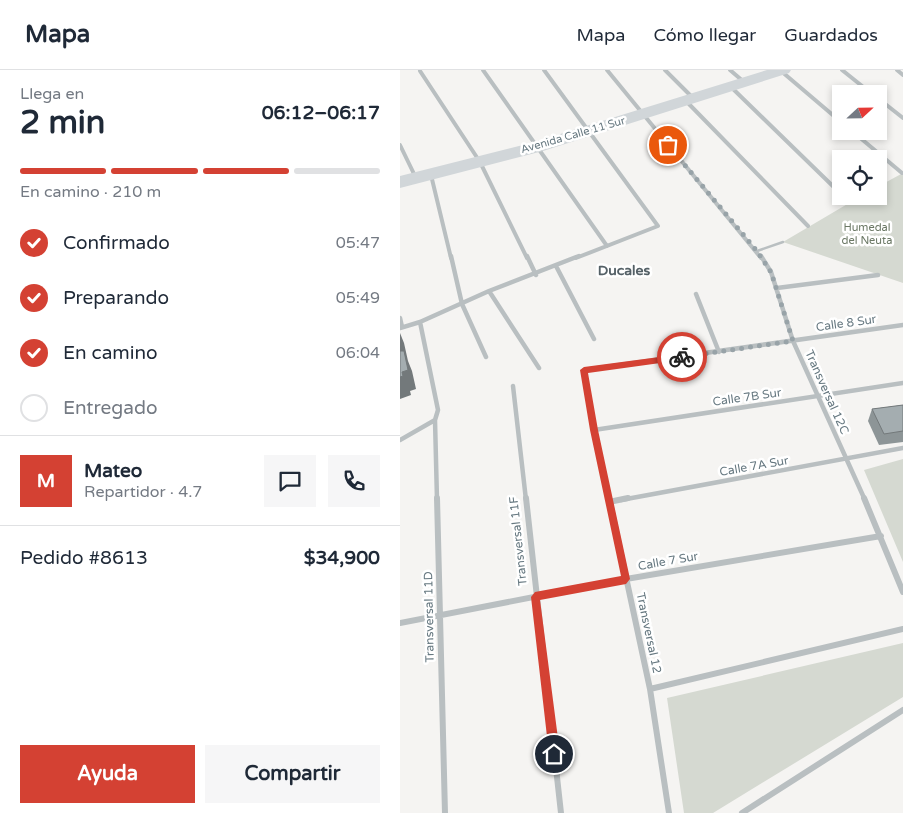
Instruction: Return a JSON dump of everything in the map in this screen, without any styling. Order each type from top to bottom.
[{"type":"street","points":[[483,70],[607,246]]},
{"type":"street","points":[[400,318],[401,327],[420,322],[489,291],[658,226],[544,70]]},
{"type":"street","name":"Transversal 12C","points":[[607,70],[642,109],[642,115],[757,251],[771,272],[793,341],[881,536],[903,592]]},
{"type":"street","points":[[665,70],[689,99],[808,226]]},
{"type":"street","points":[[782,70],[832,114]]},
{"type":"street","name":"Avenida Calle 11 Sur","points":[[416,178],[590,131],[689,99],[735,80],[782,70]]},
{"type":"street","points":[[842,70],[861,85]]},
{"type":"street","points":[[897,70],[903,75]]},
{"type":"street","points":[[420,71],[480,162],[536,274]]},
{"type":"street","points":[[735,80],[832,184]]},
{"type":"street","points":[[888,106],[903,118]]},
{"type":"street","points":[[863,140],[902,173]]},
{"type":"street","points":[[400,145],[416,178],[462,304],[486,357]]},
{"type":"street","points":[[556,266],[594,339]]},
{"type":"street","points":[[777,288],[878,275]]},
{"type":"street","points":[[489,291],[538,368]]},
{"type":"street","points":[[696,294],[719,352]]},
{"type":"street","name":"Transversal 11D","points":[[420,322],[438,410],[435,420],[445,813]]},
{"type":"street","name":"Calle 8 Sur","points":[[584,370],[903,325]]},
{"type":"street","name":"Transversal 12","points":[[584,370],[594,430],[650,689],[669,813]]},
{"type":"street","name":"Calle 7B Sur","points":[[594,430],[903,383]]},
{"type":"street","name":"Transversal 11F","points":[[513,386],[535,597],[561,813]]},
{"type":"street","points":[[400,440],[435,420]]},
{"type":"street","name":"Calle 7A Sur","points":[[609,502],[903,448]]},
{"type":"street","name":"Calle 7 Sur","points":[[400,623],[441,617],[626,579],[881,536]]},
{"type":"street","points":[[650,689],[903,629]]},
{"type":"street","points":[[742,813],[903,710]]},
{"type":"lane","points":[[757,251],[783,242]]},
{"type":"green space","name":"Humedal del Neuta","points":[[903,173],[903,283],[783,242],[846,205],[887,205],[887,182]]},
{"type":"green space","points":[[903,459],[903,562],[864,470]]},
{"type":"green space","points":[[903,643],[903,697],[713,813],[684,813],[667,698]]},
{"type":"building","points":[[400,351],[404,351],[408,370],[402,372],[403,376],[400,377]]},
{"type":"building","points":[[903,405],[903,431],[884,434],[872,409]]},
{"type":"way so far","points":[[668,145],[757,251],[771,272],[793,341],[682,357]]},
{"type":"district","name":"Ducales","points":[[624,270]]},
{"type":"route","points":[[554,754],[535,597],[626,579],[594,430],[584,370],[682,357]]}]
